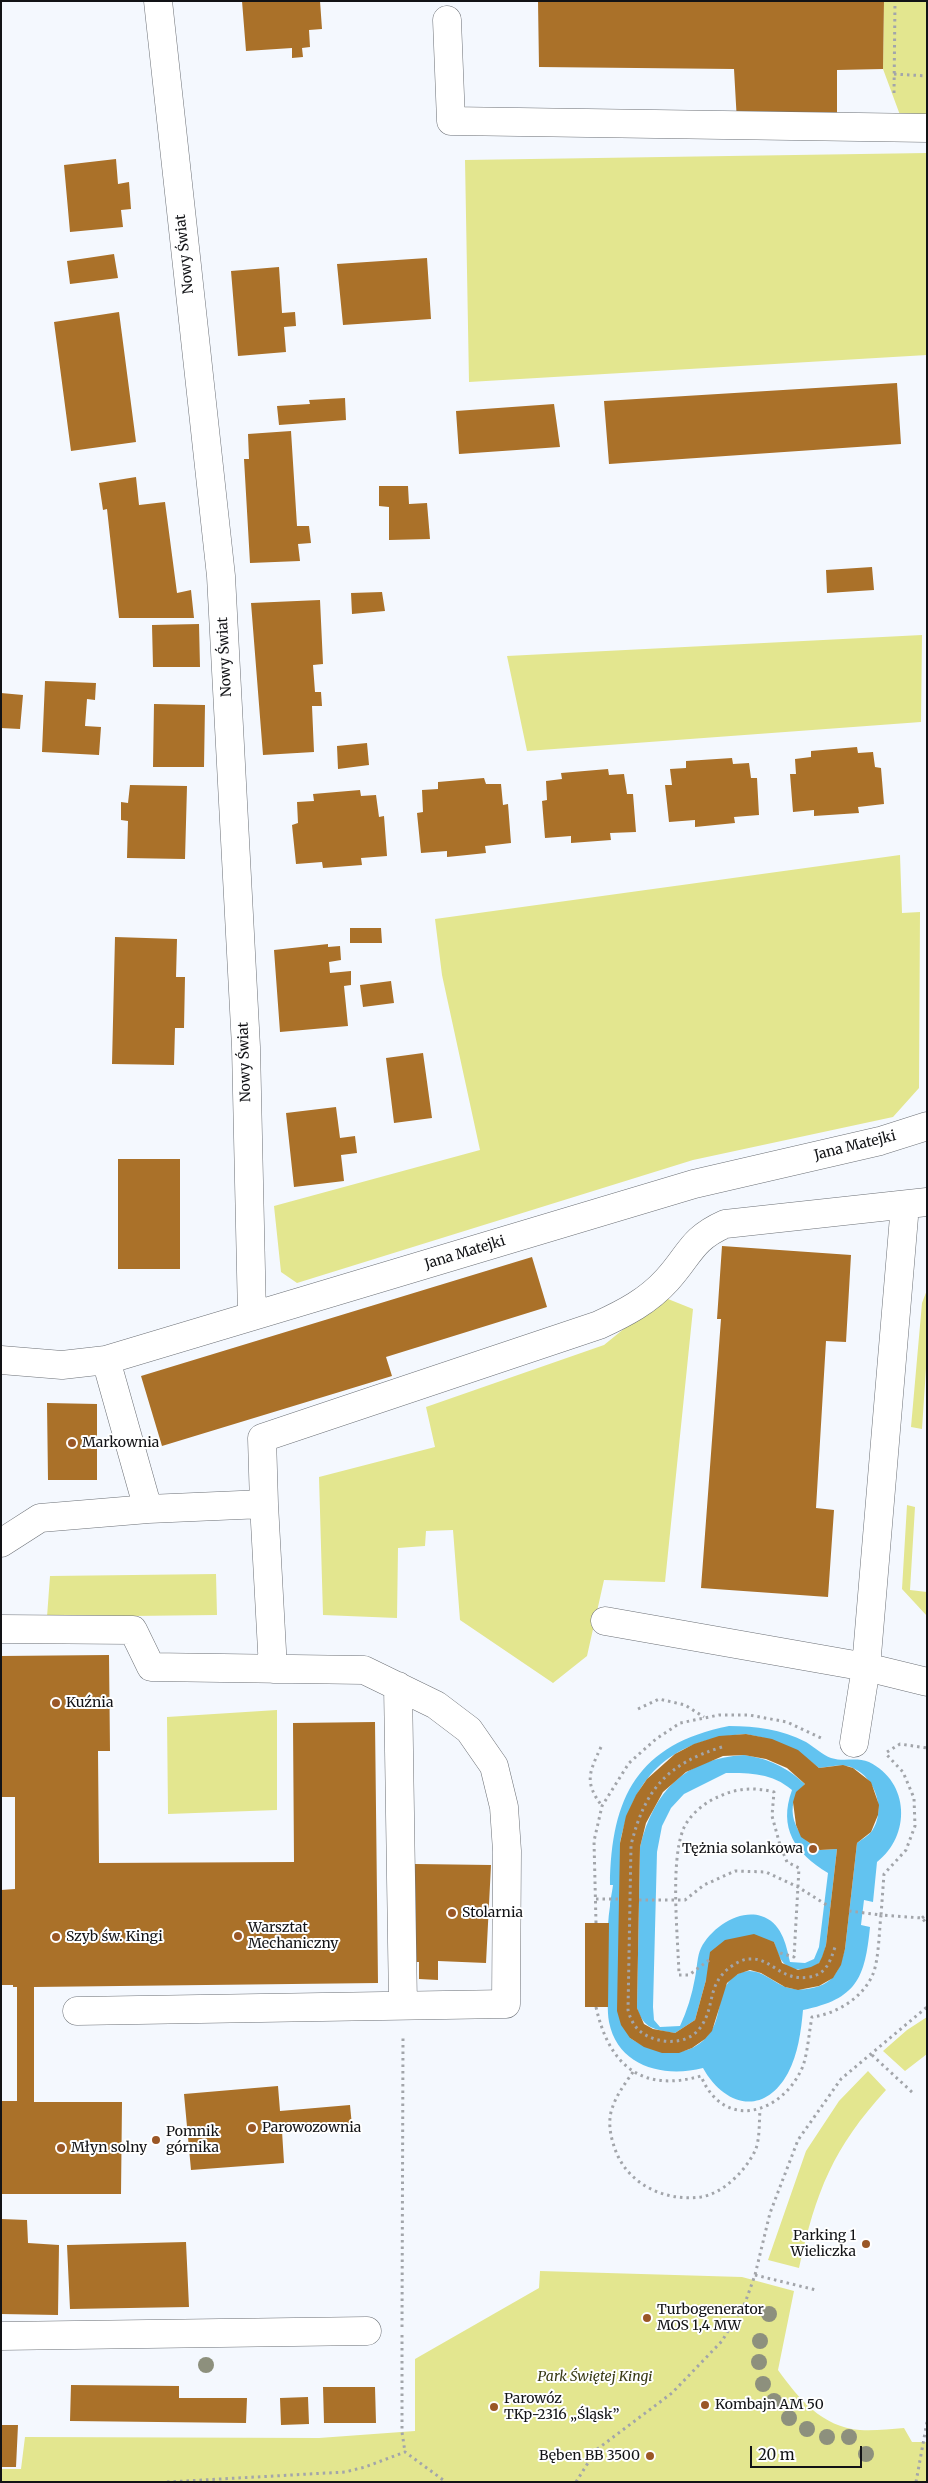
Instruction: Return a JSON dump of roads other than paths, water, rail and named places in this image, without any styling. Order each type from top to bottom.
[{"type":"street","name":"Nowy Świat","points":[[158,1],[221,576],[246,1047],[252,1316]]},
{"type":"street","points":[[447,20],[451,121],[927,128]]},
{"type":"street","name":"Jana Matejki","points":[[1,1360],[62,1365],[106,1360],[694,1184],[880,1141],[927,1126]]},
{"type":"street","points":[[273,1669],[262,1438],[599,1325],[638,1306],[667,1280],[693,1244],[708,1232],[725,1224],[916,1204],[866,1667],[854,1743]]},
{"type":"street","points":[[106,1360],[148,1509]]},
{"type":"street","points":[[1,1543],[40,1518],[148,1509],[264,1504]]},
{"type":"street","points":[[605,1621],[866,1667],[927,1682]]},
{"type":"street","points":[[1,1629],[133,1630],[151,1668],[364,1670],[436,1705],[469,1730],[494,1766],[504,1807],[507,1850],[506,2004],[77,2011]]},
{"type":"street","points":[[398,1686],[403,2005]]},
{"type":"street","points":[[1,2336],[367,2331]]},
{"type":"water","points":[[729,1726],[768,1729],[787,1734],[806,1742],[831,1758],[869,1762],[883,1771],[892,1782],[899,1796],[900,1824],[896,1838],[888,1851],[877,1862],[873,1902],[864,1900],[861,1925],[870,1927],[861,1973],[855,1984],[836,2000],[803,2010],[798,2043],[788,2073],[778,2087],[768,2096],[756,2101],[744,2101],[733,2098],[712,2081],[703,2068],[673,2071],[658,2070],[645,2066],[632,2059],[622,2050],[614,2037],[609,2022],[608,1935],[613,1885],[610,1885],[612,1854],[616,1826],[624,1801],[636,1779],[652,1761],[672,1746],[698,1734]],"holes":[[[746,1734],[785,1745],[819,1768],[841,1766],[853,1768],[868,1779],[873,1787],[878,1805],[878,1814],[872,1831],[857,1843],[845,1949],[833,1977],[829,1981],[810,1989],[789,1988],[756,1972],[751,1971],[738,1974],[726,1985],[715,2024],[703,2041],[684,2051],[673,2052],[651,2048],[630,2038],[620,1843],[627,1818],[636,1797],[647,1779],[678,1752],[698,1743],[721,1737]]]},
{"type":"water","points":[[744,1755],[770,1761],[784,1768],[805,1784],[794,1802],[794,1820],[798,1829],[811,1844],[820,1850],[837,1849],[826,1945],[818,1964],[814,1967],[799,1970],[785,1965],[779,1957],[774,1942],[706,1980],[695,2020],[675,2033],[662,2031],[647,2024],[637,2008],[640,1847],[654,1809],[675,1781],[705,1763]],"holes":[[[726,1773],[753,1774],[769,1777],[792,1790],[787,1816],[792,1838],[806,1857],[828,1873],[819,1947],[814,1959],[805,1963],[790,1962],[787,1948],[778,1928],[768,1919],[761,1916],[744,1915],[726,1922],[711,1934],[701,1948],[691,1997],[680,2026],[660,2027],[654,2020],[653,2007],[657,1852],[662,1826],[671,1808],[684,1794]]]},
{"type":"place","name":"Markownia","points":[[72,1443]]},
{"type":"place","name":"Kuźnia","points":[[56,1703]]},
{"type":"place","name":"Tężnia solankowa","points":[[813,1849]]},
{"type":"place","name":"Stolarnia","points":[[452,1913]]},
{"type":"place","name":"Warsztat Mechaniczny","points":[[238,1936]]},
{"type":"place","name":"Szyb św. Kingi","points":[[56,1937]]},
{"type":"place","name":"Parowozownia","points":[[252,2128]]},
{"type":"place","name":"Pomnik górnika","points":[[156,2140]]},
{"type":"place","name":"Młyn solny","points":[[61,2148]]},
{"type":"place","name":"Parking 1 Wieliczka","points":[[866,2244]]},
{"type":"place","name":"Turbogenerator MOS 1,4 MW","points":[[647,2318]]},
{"type":"place","name":"Kombajn AM 50","points":[[705,2405]]},
{"type":"place","name":"Parowóz TKp-2316 „Śląsk”","points":[[494,2407]]},
{"type":"place","name":"Bęben BB 3500","points":[[650,2456]]},
{"type":"park label","name":"Park Świętej Kingi","points":[[595,2377]]}]
